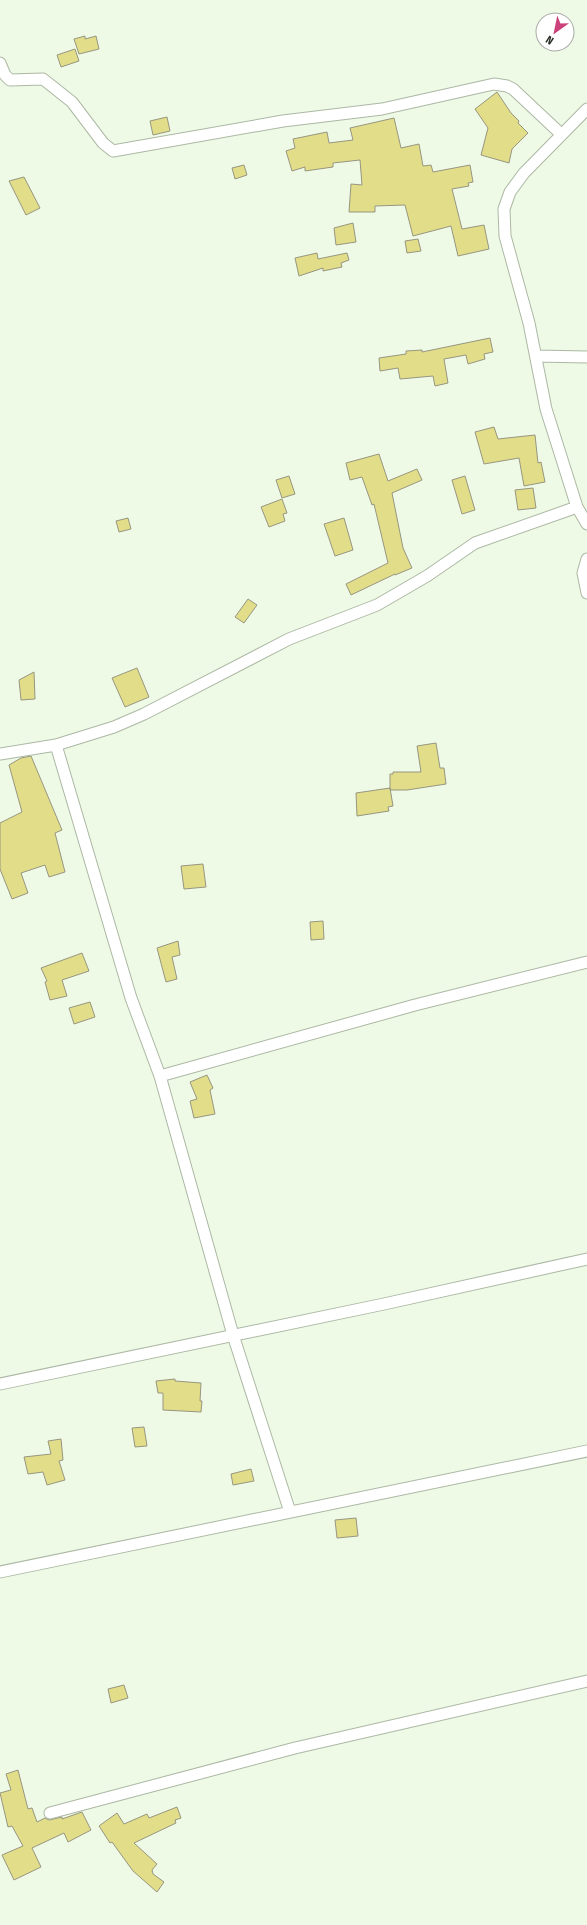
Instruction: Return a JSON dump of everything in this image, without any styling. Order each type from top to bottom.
[{"type":"street","points":[[0,63],[5,75],[10,80],[43,79],[56,88],[72,102],[103,143],[114,151],[283,121],[382,109],[494,84],[507,86],[513,89],[561,134]]},
{"type":"street","points":[[587,110],[561,134],[524,173],[510,192],[504,209],[505,236],[530,323],[546,409],[577,507],[587,524]]},
{"type":"street","points":[[536,356],[587,357]]},
{"type":"street","points":[[0,754],[56,745],[114,727],[144,714],[289,639],[377,605],[427,576],[475,543],[577,507]]},
{"type":"street","points":[[587,559],[583,573],[587,593]]},
{"type":"street","points":[[56,745],[131,998],[160,1076],[233,1335],[290,1512]]},
{"type":"street","points":[[160,1076],[415,1005],[587,962]]},
{"type":"street","points":[[0,1384],[587,1259]]},
{"type":"street","points":[[0,1572],[587,1451]]},
{"type":"street","points":[[50,1813],[295,1748],[587,1681]]},
{"type":"building","points":[[85,36],[85,39],[96,36],[99,49],[79,54],[74,39]]},
{"type":"building","points":[[75,49],[79,61],[61,67],[57,55]]},
{"type":"building","points":[[497,92],[511,113],[519,121],[518,123],[528,133],[512,149],[509,163],[481,155],[488,128],[475,109]]},
{"type":"building","points":[[167,117],[170,131],[153,135],[150,121]]},
{"type":"building","points":[[394,118],[401,148],[419,144],[423,166],[431,165],[433,172],[470,165],[473,182],[468,183],[469,186],[452,189],[462,229],[484,225],[489,249],[458,256],[451,226],[413,236],[405,205],[375,206],[375,212],[349,212],[351,184],[362,185],[360,160],[333,163],[333,167],[305,171],[305,167],[292,171],[286,151],[295,148],[293,139],[327,132],[329,143],[353,140],[350,128]]},
{"type":"building","points":[[244,165],[247,175],[235,179],[232,168]]},
{"type":"building","points":[[24,177],[40,208],[26,215],[9,181]]},
{"type":"building","points":[[353,223],[356,242],[336,245],[334,228]]},
{"type":"building","points":[[418,239],[421,251],[407,253],[405,241]]},
{"type":"building","points":[[317,253],[318,259],[347,253],[349,260],[341,263],[342,267],[323,271],[323,268],[299,276],[295,258]]},
{"type":"building","points":[[490,338],[493,352],[484,354],[485,359],[468,364],[466,355],[444,359],[448,383],[435,386],[433,376],[400,379],[398,368],[380,371],[379,358],[406,354],[406,351],[422,350],[422,352]]},
{"type":"building","points":[[494,427],[498,439],[535,435],[538,463],[541,462],[545,482],[524,486],[519,458],[484,464],[475,432]]},
{"type":"building","points":[[379,454],[388,481],[417,469],[422,480],[392,493],[403,548],[412,568],[395,574],[351,595],[346,584],[388,563],[374,504],[372,505],[362,477],[350,480],[346,463]]},
{"type":"building","points":[[289,476],[295,494],[282,498],[276,480]]},
{"type":"building","points":[[465,476],[475,510],[462,514],[452,480]]},
{"type":"building","points":[[533,488],[536,508],[518,510],[515,490]]},
{"type":"building","points":[[282,499],[287,513],[283,514],[285,521],[269,527],[261,507]]},
{"type":"building","points":[[128,518],[131,529],[119,532],[116,521]]},
{"type":"building","points":[[344,518],[353,550],[335,556],[324,524]]},
{"type":"building","points":[[248,599],[257,605],[244,623],[235,617]]},
{"type":"building","points":[[137,668],[149,697],[125,707],[112,678]]},
{"type":"building","points":[[34,672],[35,699],[21,700],[19,680]]},
{"type":"building","points":[[436,743],[440,768],[444,768],[446,784],[407,790],[390,790],[390,774],[393,774],[393,772],[421,772],[417,746]]},
{"type":"building","points":[[31,756],[62,830],[55,833],[65,872],[49,877],[45,865],[21,873],[28,893],[12,899],[0,869],[0,823],[22,812],[9,765],[21,758]]},
{"type":"building","points":[[390,788],[393,806],[388,807],[389,811],[357,816],[356,793]]},
{"type":"building","points":[[203,864],[206,887],[184,889],[181,866]]},
{"type":"building","points":[[323,921],[324,939],[311,940],[310,922]]},
{"type":"building","points":[[178,941],[180,955],[172,957],[177,979],[166,982],[157,948]]},
{"type":"building","points":[[82,953],[89,971],[62,980],[67,996],[50,1000],[45,982],[47,981],[41,968]]},
{"type":"building","points":[[90,1002],[95,1017],[74,1024],[69,1008]]},
{"type":"building","points":[[207,1075],[213,1088],[210,1090],[215,1114],[194,1118],[190,1101],[197,1099],[190,1082]]},
{"type":"building","points":[[175,1379],[175,1381],[201,1383],[201,1412],[163,1410],[163,1393],[158,1393],[156,1381]]},
{"type":"building","points":[[144,1427],[147,1446],[135,1447],[132,1428]]},
{"type":"building","points":[[61,1439],[63,1460],[59,1461],[65,1480],[47,1485],[43,1472],[28,1474],[24,1457],[51,1454],[48,1441]]},
{"type":"building","points":[[251,1469],[254,1481],[233,1485],[231,1474]]},
{"type":"building","points":[[356,1518],[358,1536],[337,1538],[335,1520]]},
{"type":"building","points":[[124,1685],[128,1698],[111,1703],[108,1689]]},
{"type":"building","points":[[18,1770],[28,1809],[32,1808],[37,1822],[45,1818],[49,1820],[62,1817],[62,1819],[82,1812],[91,1830],[68,1842],[64,1833],[32,1848],[41,1867],[14,1880],[2,1855],[23,1846],[12,1826],[8,1827],[0,1793],[11,1790],[6,1774]]},
{"type":"building","points":[[177,1807],[181,1818],[175,1820],[176,1823],[134,1843],[157,1864],[152,1870],[153,1874],[164,1882],[157,1892],[133,1871],[112,1842],[110,1843],[99,1826],[117,1813],[124,1824],[147,1814],[149,1818]]}]
